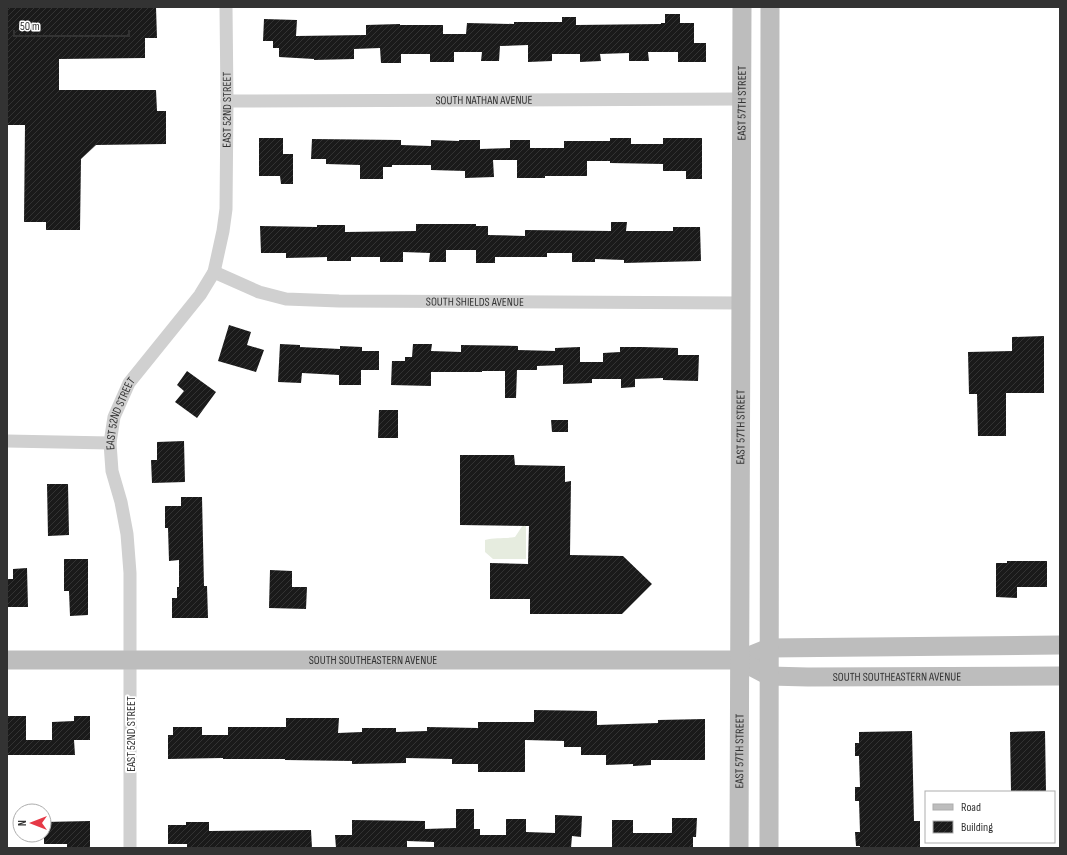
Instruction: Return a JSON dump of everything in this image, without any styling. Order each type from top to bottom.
[{"type":"main road","name":"EAST 57TH STREET","points":[[739,848],[742,7]]},
{"type":"main road","points":[[769,848],[770,7]]},
{"type":"main road","name":"SOUTH SOUTHEASTERN AVENUE","points":[[7,660],[739,660],[769,648],[1060,645]]},
{"type":"main road","name":"SOUTH SOUTHEASTERN AVENUE","points":[[739,660],[769,676],[1060,676]]},
{"type":"street","name":"EAST 52ND STREET","points":[[130,848],[130,573],[127,534],[121,502],[112,471],[110,443],[114,417],[129,383],[200,295],[214,272],[223,231],[226,208],[226,7]]},
{"type":"street","name":"SOUTH NATHAN AVENUE","points":[[227,101],[742,99]]},
{"type":"street","name":"SOUTH SHIELDS AVENUE","points":[[214,272],[260,292],[286,299],[339,301],[740,303]]},
{"type":"street","points":[[7,441],[110,443]]},
{"type":"shaded area","points":[[523,525],[526,525],[526,559],[493,559],[485,552],[485,540],[515,537]]},
{"type":"building","points":[[7,7],[156,7],[157,38],[145,38],[145,58],[59,59],[59,90],[156,90],[157,111],[166,111],[166,144],[96,145],[81,159],[80,230],[46,230],[46,222],[24,222],[25,125],[7,125]]},
{"type":"building","points":[[665,14],[680,14],[680,23],[694,23],[694,43],[706,43],[706,62],[678,62],[678,52],[648,52],[649,61],[629,61],[629,53],[600,54],[601,61],[580,62],[580,54],[552,54],[552,61],[528,62],[528,45],[500,46],[499,61],[481,61],[482,52],[454,52],[454,62],[430,62],[430,54],[401,54],[401,63],[381,63],[380,48],[354,49],[354,59],[314,60],[279,57],[279,48],[273,48],[273,41],[263,41],[264,19],[297,20],[296,36],[366,35],[366,25],[400,24],[443,25],[443,34],[466,34],[467,23],[514,24],[514,22],[562,22],[562,17],[576,17],[576,25],[661,24],[665,23]]},
{"type":"building","points":[[259,138],[283,138],[283,154],[293,154],[293,184],[281,184],[280,176],[259,176]]},
{"type":"building","points":[[610,138],[631,138],[631,144],[663,144],[663,138],[702,138],[702,179],[686,179],[686,171],[663,171],[663,164],[610,163],[610,161],[587,161],[587,176],[517,178],[517,160],[493,160],[494,177],[465,178],[465,171],[431,170],[431,165],[392,165],[392,167],[383,167],[383,179],[360,179],[360,165],[326,164],[326,159],[311,159],[312,139],[401,140],[401,145],[431,146],[431,140],[480,140],[480,149],[510,148],[510,140],[530,140],[530,148],[564,148],[564,141],[610,141]]},
{"type":"building","points":[[611,222],[627,222],[626,231],[673,231],[673,227],[700,227],[701,261],[624,263],[624,260],[595,259],[595,262],[572,262],[572,253],[547,253],[547,257],[495,257],[495,263],[476,263],[476,250],[446,250],[446,262],[429,262],[430,253],[403,252],[403,262],[380,262],[380,257],[351,257],[351,261],[327,261],[327,257],[286,258],[286,253],[261,253],[260,226],[317,227],[317,225],[345,225],[345,232],[416,231],[416,224],[476,224],[476,226],[488,226],[488,235],[525,236],[525,230],[611,231]]},
{"type":"building","points":[[229,325],[251,332],[247,345],[264,350],[256,372],[218,361]]},
{"type":"building","points":[[1044,336],[1044,393],[1006,393],[1006,436],[978,436],[977,394],[969,394],[968,352],[1012,351],[1012,337]]},
{"type":"building","points":[[280,344],[300,345],[300,347],[340,349],[340,346],[362,347],[362,351],[379,351],[379,370],[361,370],[361,385],[339,385],[339,375],[302,373],[301,383],[278,382]]},
{"type":"building","points":[[413,344],[432,344],[431,351],[461,352],[461,345],[518,346],[518,350],[555,351],[555,348],[580,347],[580,362],[603,362],[603,353],[620,352],[620,347],[678,348],[678,355],[699,355],[698,381],[663,380],[663,378],[635,379],[635,387],[621,388],[621,379],[592,379],[592,383],[563,384],[563,365],[537,366],[537,370],[517,370],[516,398],[505,398],[505,371],[431,372],[431,386],[391,385],[392,361],[405,361],[405,357],[412,357]]},
{"type":"building","points":[[187,371],[216,392],[197,418],[175,402],[184,391],[177,385]]},
{"type":"building","points":[[379,410],[398,410],[398,438],[378,438]]},
{"type":"building","points":[[551,420],[568,420],[568,432],[552,432]]},
{"type":"building","points":[[184,441],[185,482],[152,483],[151,460],[157,460],[157,442]]},
{"type":"building","points":[[460,455],[514,455],[515,465],[565,466],[565,482],[571,481],[570,555],[623,556],[652,584],[622,614],[530,614],[530,599],[490,599],[490,563],[528,564],[529,526],[460,525]]},
{"type":"building","points":[[47,484],[68,484],[69,535],[48,536]]},
{"type":"building","points":[[181,497],[202,497],[204,586],[207,586],[208,618],[172,618],[172,598],[177,598],[177,587],[179,587],[179,560],[169,561],[168,528],[165,528],[165,506],[181,506]]},
{"type":"building","points":[[64,559],[88,559],[88,615],[70,616],[69,591],[64,591]]},
{"type":"building","points":[[1007,561],[1047,561],[1047,587],[1017,587],[1017,598],[996,597],[996,563],[1007,563]]},
{"type":"building","points":[[27,568],[28,607],[7,607],[7,579],[13,579],[13,569]]},
{"type":"building","points":[[270,570],[292,571],[292,587],[307,587],[306,609],[269,608]]},
{"type":"building","points":[[534,710],[597,711],[597,725],[658,723],[658,720],[705,719],[705,760],[651,760],[651,765],[606,765],[606,755],[581,755],[581,747],[564,747],[564,741],[525,740],[525,772],[478,772],[478,764],[452,764],[452,759],[406,758],[406,763],[352,764],[352,761],[285,759],[168,759],[168,735],[173,735],[173,727],[202,727],[202,735],[228,735],[228,727],[286,727],[286,718],[339,718],[338,733],[362,732],[362,728],[396,728],[396,732],[427,731],[427,727],[478,728],[478,722],[534,722]]},
{"type":"building","points":[[7,716],[26,716],[26,740],[52,740],[52,722],[74,721],[74,716],[90,716],[90,740],[74,740],[75,755],[7,755]]},
{"type":"building","points":[[912,731],[914,821],[920,821],[920,848],[860,848],[860,846],[856,846],[855,832],[860,832],[859,801],[855,801],[855,787],[860,787],[859,756],[855,756],[855,743],[859,743],[859,732]]},
{"type":"building","points":[[1045,731],[1046,791],[1011,791],[1010,732]]},
{"type":"building","points":[[456,809],[474,809],[474,829],[480,829],[480,835],[506,835],[506,819],[526,819],[526,832],[555,833],[555,815],[582,816],[581,837],[572,836],[571,848],[434,848],[434,842],[407,841],[407,848],[336,848],[335,835],[352,835],[352,820],[425,821],[425,829],[456,828]]},
{"type":"building","points":[[672,818],[697,818],[696,837],[693,837],[693,848],[612,848],[612,820],[633,820],[633,833],[672,833]]},
{"type":"building","points":[[90,821],[90,848],[67,848],[67,844],[44,844],[52,843],[52,822]]},
{"type":"building","points":[[186,822],[209,822],[209,831],[311,830],[312,848],[187,848],[187,844],[168,844],[168,825],[186,825]]}]
